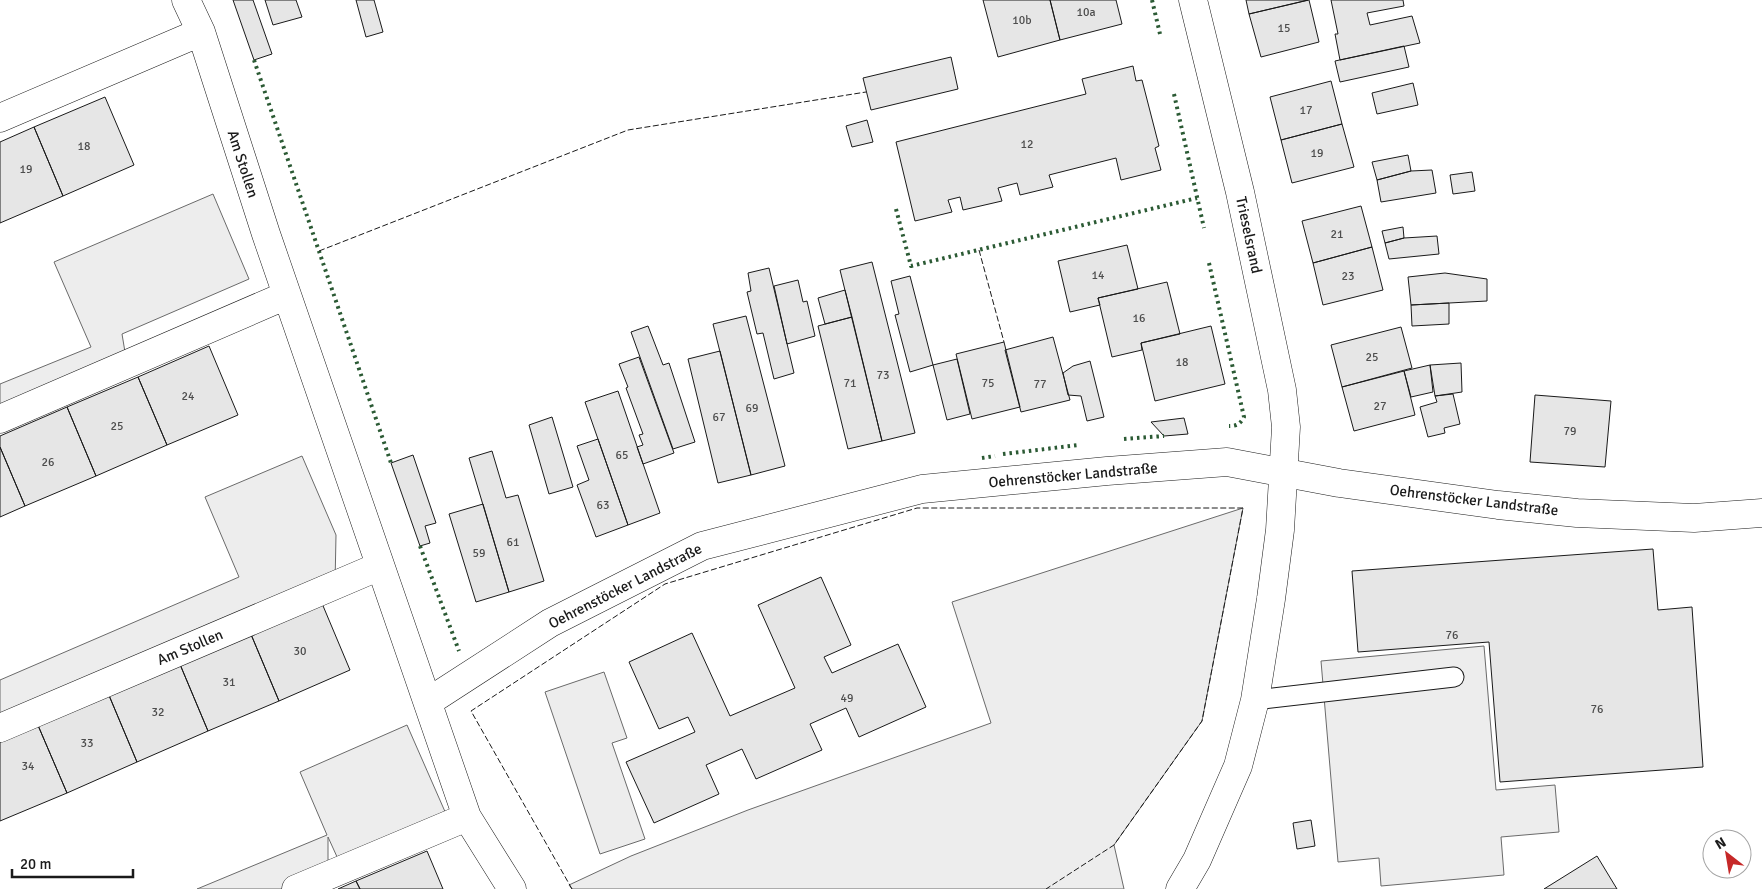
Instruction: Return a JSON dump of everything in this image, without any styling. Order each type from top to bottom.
[{"type":"street","name":"Am Stollen","points":[[186,0],[201,32],[287,295],[467,817],[512,889]]},
{"type":"street","name":"Trieselsrand","points":[[1180,889],[1197,860],[1238,766],[1256,700],[1271,599],[1284,473],[1286,427],[1282,390],[1240,192],[1193,0]]},
{"type":"street","points":[[0,118],[201,32]]},
{"type":"street","points":[[0,419],[287,295]]},
{"type":"street","name":"Oehrenstöcker Landstraße","points":[[428,702],[550,623],[702,546],[922,489],[1107,471],[1227,462],[1339,483],[1498,505],[1577,513],[1694,518],[1762,513]]},
{"type":"street","name":"Am Stollen","points":[[0,728],[380,566]]},
{"type":"street","points":[[296,889],[467,817]]},
{"type":"lane","points":[[1256,700],[1454,677]]},
{"type":"shaded area","points":[[213,194],[249,279],[122,334],[127,364],[0,419],[0,384],[91,347],[54,262]]},
{"type":"shaded area","points":[[302,456],[336,535],[335,585],[0,728],[0,680],[239,577],[205,497]]},
{"type":"shaded area","points":[[1243,508],[1202,721],[1114,845],[1124,889],[572,889],[569,885],[631,856],[748,810],[991,723],[952,602]]},
{"type":"shaded area","points":[[1484,646],[1496,790],[1555,785],[1559,832],[1501,837],[1504,875],[1381,886],[1379,858],[1338,862],[1321,661]]},
{"type":"shaded area","points":[[604,672],[627,738],[612,743],[645,839],[600,854],[545,692]]},
{"type":"shaded area","points":[[407,725],[450,823],[343,870],[328,837],[328,876],[296,889],[197,889],[327,835],[300,772]]},
{"type":"building","points":[[233,0],[253,0],[272,54],[254,60]]},
{"type":"building","points":[[265,0],[296,0],[302,17],[273,25]]},
{"type":"building","points":[[356,0],[374,0],[383,32],[366,37]]},
{"type":"building","points":[[983,0],[1050,0],[1060,40],[998,57]]},
{"type":"building","points":[[1050,0],[1116,0],[1122,24],[1060,40]]},
{"type":"building","points":[[1246,0],[1308,0],[1249,14]]},
{"type":"building","points":[[1309,0],[1319,42],[1261,57],[1249,14]]},
{"type":"building","points":[[1331,0],[1403,0],[1404,6],[1367,13],[1370,25],[1412,16],[1420,43],[1340,60],[1335,34],[1338,34]]},
{"type":"building","points":[[1404,46],[1409,67],[1340,82],[1335,61]]},
{"type":"building","points":[[951,57],[958,89],[871,110],[863,78]]},
{"type":"building","points":[[1133,66],[1136,81],[1142,80],[1159,146],[1155,148],[1161,170],[1121,180],[1116,158],[1049,175],[1053,187],[1020,195],[1017,183],[998,188],[1002,201],[963,210],[960,197],[948,200],[952,212],[915,221],[896,142],[1086,94],[1082,79]]},
{"type":"building","points":[[1331,81],[1342,124],[1281,140],[1270,97]]},
{"type":"building","points":[[1413,83],[1418,105],[1377,114],[1372,93]]},
{"type":"building","points":[[105,97],[134,165],[63,196],[34,127]]},
{"type":"building","points":[[867,120],[873,142],[852,147],[846,126]]},
{"type":"building","points":[[1342,124],[1354,167],[1292,183],[1281,140]]},
{"type":"building","points":[[34,127],[63,196],[0,223],[0,142]]},
{"type":"building","points":[[1408,155],[1411,171],[1377,180],[1372,162]]},
{"type":"building","points":[[1432,170],[1436,193],[1381,202],[1377,180],[1411,171]]},
{"type":"building","points":[[1472,172],[1475,191],[1453,194],[1450,175]]},
{"type":"building","points":[[1361,206],[1372,247],[1313,263],[1302,221]]},
{"type":"building","points":[[1403,227],[1404,238],[1385,243],[1382,231]]},
{"type":"building","points":[[1437,236],[1439,254],[1389,259],[1385,243],[1404,238]]},
{"type":"building","points":[[1127,245],[1138,289],[1098,298],[1100,305],[1070,312],[1058,261]]},
{"type":"building","points":[[1372,247],[1383,290],[1323,305],[1313,263]]},
{"type":"building","points":[[872,262],[915,433],[882,441],[840,270]]},
{"type":"building","points":[[769,268],[794,373],[774,379],[763,333],[757,334],[747,292],[751,291],[748,273]]},
{"type":"building","points":[[1445,273],[1487,279],[1487,301],[1411,305],[1408,277]]},
{"type":"building","points":[[910,276],[933,365],[910,372],[895,315],[899,314],[891,281]]},
{"type":"building","points":[[798,280],[803,302],[807,301],[815,336],[787,344],[774,286]]},
{"type":"building","points":[[1167,282],[1180,334],[1141,343],[1142,350],[1112,357],[1098,298]]},
{"type":"building","points":[[845,290],[852,317],[825,324],[818,298]]},
{"type":"building","points":[[1449,303],[1449,324],[1412,326],[1411,305]]},
{"type":"building","points":[[746,316],[785,466],[751,475],[713,324]]},
{"type":"building","points":[[852,317],[882,441],[848,449],[818,326]]},
{"type":"building","points":[[648,326],[663,365],[669,363],[695,442],[673,449],[631,332]]},
{"type":"building","points":[[1211,326],[1225,384],[1155,401],[1141,343]]},
{"type":"building","points":[[1401,327],[1412,368],[1342,387],[1331,345]]},
{"type":"building","points":[[1053,337],[1070,400],[1021,412],[1005,350]]},
{"type":"building","points":[[1004,342],[1020,407],[972,419],[956,354]]},
{"type":"building","points":[[209,346],[238,415],[167,445],[138,377]]},
{"type":"building","points":[[720,351],[751,475],[718,483],[688,359]]},
{"type":"building","points":[[639,357],[674,453],[643,464],[637,447],[643,445],[639,435],[643,434],[619,364]]},
{"type":"building","points":[[957,359],[970,414],[947,420],[933,365]]},
{"type":"building","points":[[1090,361],[1104,417],[1087,421],[1081,396],[1068,395],[1063,373],[1073,366]]},
{"type":"building","points":[[1461,363],[1462,392],[1435,396],[1430,365]]},
{"type":"building","points":[[1430,365],[1433,392],[1411,397],[1404,371]]},
{"type":"building","points":[[1404,371],[1415,415],[1354,431],[1342,387]]},
{"type":"building","points":[[138,377],[167,445],[96,476],[67,407]]},
{"type":"building","points":[[618,391],[660,513],[628,525],[585,402]]},
{"type":"building","points":[[1453,394],[1460,424],[1444,428],[1445,433],[1428,437],[1420,407],[1437,402],[1435,396]]},
{"type":"building","points":[[1535,395],[1611,401],[1605,467],[1530,462]]},
{"type":"building","points":[[67,407],[96,476],[25,506],[0,447],[0,436]]},
{"type":"building","points":[[552,417],[573,487],[549,494],[529,425]]},
{"type":"building","points":[[1184,418],[1188,434],[1164,436],[1151,422]]},
{"type":"building","points":[[598,439],[628,525],[596,537],[577,485],[589,480],[577,446]]},
{"type":"building","points":[[0,447],[25,506],[0,517]]},
{"type":"building","points":[[492,451],[506,498],[518,495],[544,581],[509,592],[469,458]]},
{"type":"building","points":[[413,455],[436,523],[425,526],[430,543],[420,546],[391,463]]},
{"type":"building","points":[[483,504],[509,592],[476,602],[449,514]]},
{"type":"building","points":[[1653,549],[1658,610],[1692,607],[1703,767],[1500,782],[1489,642],[1358,652],[1352,571]]},
{"type":"building","points":[[821,577],[851,645],[824,657],[832,673],[898,644],[926,707],[859,737],[846,708],[810,724],[822,750],[756,779],[742,749],[706,765],[719,794],[654,823],[626,762],[695,732],[688,717],[659,729],[629,662],[692,633],[730,716],[795,688],[758,605]]},
{"type":"building","points":[[321,601],[350,670],[279,701],[250,632]]},
{"type":"building","points":[[250,632],[279,701],[208,731],[179,662]]},
{"type":"building","points":[[179,662],[208,731],[137,762],[108,693]]},
{"type":"building","points":[[108,693],[137,762],[67,793],[37,723]]},
{"type":"building","points":[[37,723],[67,793],[0,821],[0,739]]},
{"type":"building","points":[[1311,820],[1315,846],[1297,849],[1293,823]]},
{"type":"building","points":[[427,851],[443,889],[360,889],[356,881]]},
{"type":"building","points":[[1597,856],[1617,889],[1544,889]]},
{"type":"building","points":[[356,881],[360,889],[338,889]]},
{"type":"hedge","points":[[1152,0],[1160,34]]},
{"type":"hedge","points":[[254,60],[391,463]]},
{"type":"hedge","points":[[1174,94],[1204,228]]},
{"type":"hedge","points":[[896,209],[911,266],[1197,198]]},
{"type":"hedge","points":[[1209,263],[1244,417],[1238,424],[1229,426]]},
{"type":"hedge","points":[[1124,439],[1164,436]]},
{"type":"hedge","points":[[1003,454],[1079,445]]},
{"type":"hedge","points":[[982,458],[995,456]]},
{"type":"hedge","points":[[420,546],[459,651]]},
{"type":"fence","points":[[319,251],[628,130],[866,92]]},
{"type":"fence","points":[[979,250],[1004,342]]},
{"type":"fence","points":[[572,889],[471,711],[665,584],[917,508],[1243,508],[1202,721],[1114,845],[1046,889]]}]
